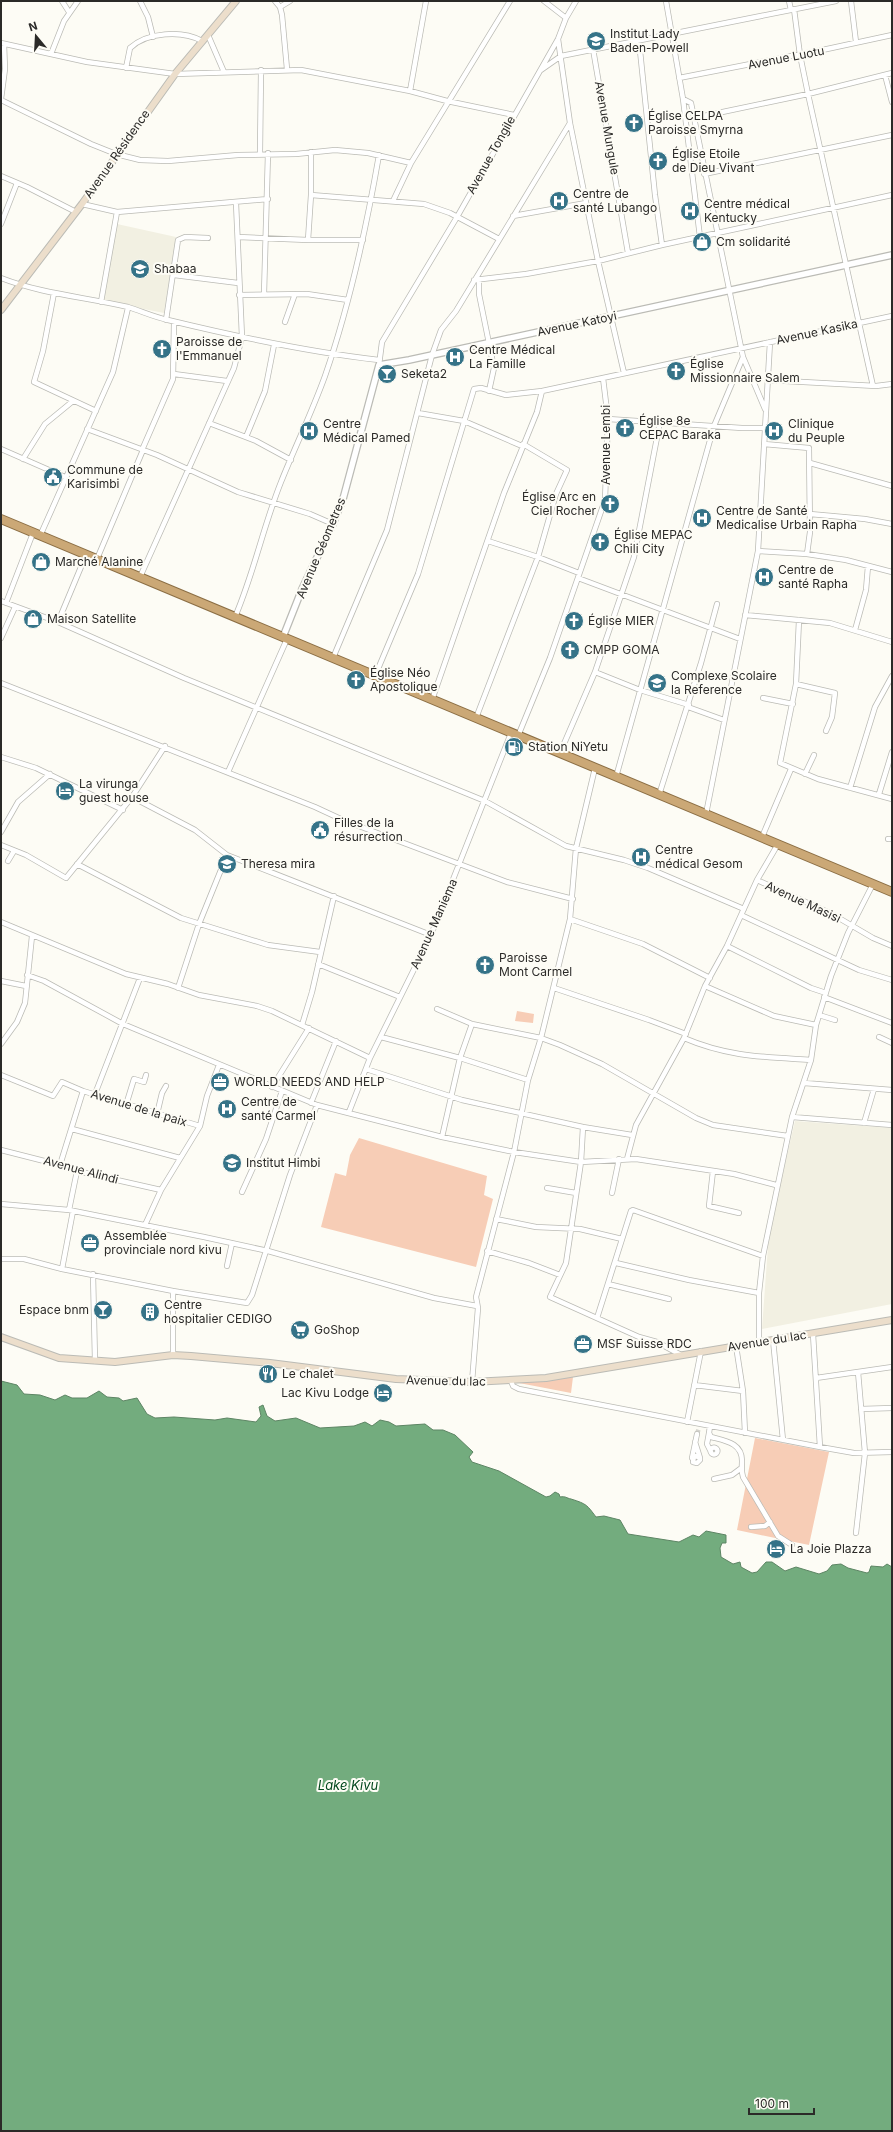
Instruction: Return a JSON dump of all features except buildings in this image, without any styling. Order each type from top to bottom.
[{"type":"highway","points":[[1,519],[892,892]]},
{"type":"main road","name":"Avenue Résidence","points":[[1,310],[82,204],[116,154],[175,74],[236,1]]},
{"type":"main road","name":"Avenue du lac","points":[[1,1337],[59,1358],[115,1362],[173,1355],[270,1363],[379,1378],[472,1382],[546,1378],[892,1320]]},
{"type":"street","points":[[62,1],[70,12]]},
{"type":"street","points":[[51,54],[70,12],[78,1]]},
{"type":"street","points":[[140,1],[148,17],[153,37]]},
{"type":"street","points":[[276,1],[280,8],[284,32],[287,69]]},
{"type":"street","points":[[280,8],[290,1]]},
{"type":"street","points":[[410,91],[426,1]]},
{"type":"street","points":[[394,201],[411,163],[510,1]]},
{"type":"street","points":[[544,1],[566,18]]},
{"type":"street","points":[[539,71],[558,39],[566,18],[576,1]]},
{"type":"street","points":[[666,1],[683,99],[700,237]]},
{"type":"street","points":[[789,1],[793,10],[800,55],[832,208],[860,323],[873,386]]},
{"type":"street","name":"Avenue Tongile","points":[[379,363],[382,342],[457,217],[539,71],[561,56],[836,1]]},
{"type":"street","points":[[851,1],[856,42]]},
{"type":"street","points":[[126,68],[130,48],[138,42],[153,37],[180,34],[196,38],[202,42]]},
{"type":"street","points":[[208,35],[224,72]]},
{"type":"street","name":"Avenue Luotu","points":[[679,78],[800,55],[892,35]]},
{"type":"street","points":[[558,39],[570,123],[598,261],[613,317],[624,373]]},
{"type":"street","points":[[639,41],[655,195],[662,245]]},
{"type":"street","points":[[411,163],[379,155],[335,150],[260,153],[155,161],[140,160],[116,154],[1,99],[5,69],[3,43],[51,54],[126,68],[175,74],[287,69],[317,72],[410,91],[447,102],[514,115]]},
{"type":"street","name":"Avenue Mungule","points":[[593,49],[628,253]]},
{"type":"street","points":[[260,153],[261,70]]},
{"type":"street","points":[[694,118],[808,94],[892,73]]},
{"type":"street","points":[[885,75],[892,102]]},
{"type":"street","points":[[683,99],[691,103],[716,233],[743,357],[764,409]]},
{"type":"street","points":[[333,658],[387,530],[432,356],[441,330],[456,312],[570,123]]},
{"type":"street","points":[[704,174],[892,135]]},
{"type":"street","points":[[308,240],[311,195],[311,152]]},
{"type":"street","points":[[264,294],[268,199],[268,153]]},
{"type":"street","points":[[235,617],[256,562],[274,503],[317,398],[332,355],[363,240],[379,155]]},
{"type":"street","points":[[1,176],[76,212]]},
{"type":"street","points":[[1,224],[17,183]]},
{"type":"street","points":[[311,195],[424,204],[439,208],[499,239]]},
{"type":"street","points":[[474,280],[553,270],[598,261],[662,245],[892,195]]},
{"type":"street","points":[[82,204],[117,212],[236,203],[268,199]]},
{"type":"street","points":[[140,577],[237,358],[242,337],[238,283],[236,203]]},
{"type":"street","points":[[513,216],[586,203]]},
{"type":"street","points":[[101,302],[117,212]]},
{"type":"street","points":[[238,237],[308,240],[363,240]]},
{"type":"street","points":[[166,320],[174,275],[178,239],[208,238]]},
{"type":"street","name":"Avenue Katoyi","points":[[379,363],[432,356],[892,254]]},
{"type":"street","points":[[174,275],[238,283]]},
{"type":"street","points":[[1,278],[21,285],[128,308],[166,320],[274,345],[379,363]]},
{"type":"street","points":[[479,280],[478,294],[494,368],[489,391]]},
{"type":"street","points":[[54,293],[43,351],[34,382],[96,411]]},
{"type":"street","points":[[239,295],[295,294],[348,300]]},
{"type":"street","points":[[285,322],[295,294]]},
{"type":"street","points":[[6,603],[36,534],[96,411],[112,372],[128,308]]},
{"type":"street","name":"Avenue Kasika","points":[[464,421],[474,389],[481,388],[506,395],[542,390],[892,316]]},
{"type":"street","points":[[97,559],[142,450],[166,398],[174,374],[174,322]]},
{"type":"street","points":[[706,814],[758,551],[764,444],[764,409],[770,342]]},
{"type":"street","points":[[246,437],[265,391],[274,345]]},
{"type":"street","points":[[616,777],[664,611],[714,426],[743,357]]},
{"type":"street","name":"Avenue Géometres","points":[[285,638],[310,570],[333,524],[343,498],[379,363]]},
{"type":"street","points":[[174,374],[227,381]]},
{"type":"street","name":"Avenue Lembi","points":[[515,734],[550,658],[604,500],[608,419],[603,378]]},
{"type":"street","points":[[767,380],[873,386],[892,384]]},
{"type":"street","points":[[432,700],[522,445],[538,412],[542,390]]},
{"type":"street","points":[[23,459],[45,424],[73,401]]},
{"type":"street","points":[[418,413],[464,421],[522,445],[567,470],[556,494],[538,557],[476,718]]},
{"type":"street","points":[[608,419],[764,428]]},
{"type":"street","points":[[375,676],[418,574],[464,421]]},
{"type":"street","points":[[560,753],[595,672],[622,596],[636,550],[644,502],[655,457],[660,422]]},
{"type":"street","points":[[209,423],[246,437],[291,460]]},
{"type":"street","points":[[87,429],[188,469],[238,492],[310,514],[333,524]]},
{"type":"street","points":[[764,444],[808,447],[810,463],[808,554]]},
{"type":"street","points":[[1,449],[65,477]]},
{"type":"street","points":[[810,463],[892,486]]},
{"type":"street","points":[[810,514],[865,519],[892,524]]},
{"type":"street","points":[[488,541],[538,557],[622,596],[709,629],[740,639]]},
{"type":"street","points":[[758,551],[808,554],[846,560],[892,572]]},
{"type":"street","points":[[58,622],[86,555]]},
{"type":"street","points":[[855,630],[866,590],[868,566]]},
{"type":"street","points":[[1,601],[58,622],[184,678],[485,801],[513,815],[556,842],[648,868],[744,909]]},
{"type":"street","points":[[659,795],[688,706],[717,604]]},
{"type":"street","points":[[1,638],[15,607]]},
{"type":"street","points":[[745,615],[830,623],[892,642]]},
{"type":"street","points":[[799,620],[796,684],[780,761],[791,769],[805,774],[850,788],[879,794],[892,799]]},
{"type":"street","points":[[228,772],[257,707],[285,638]]},
{"type":"street","points":[[595,672],[724,720]]},
{"type":"street","points":[[850,788],[875,707],[892,676]]},
{"type":"street","points":[[1,683],[165,746],[315,807],[343,820],[459,864],[514,884],[573,899]]},
{"type":"street","points":[[796,684],[835,693],[832,716],[826,731]]},
{"type":"street","points":[[763,698],[793,704]]},
{"type":"street","name":"Avenue Maniema","points":[[349,1112],[370,1058],[431,934],[485,801],[515,734]]},
{"type":"street","points":[[1,845],[66,878],[123,810],[165,746]]},
{"type":"street","points":[[879,794],[892,752]]},
{"type":"street","points":[[805,774],[814,755]]},
{"type":"street","points":[[1,757],[27,764],[123,810]]},
{"type":"street","points":[[472,1382],[477,1306],[476,1297],[514,1152],[528,1080],[541,1038],[570,919],[573,899],[576,848],[595,768]]},
{"type":"street","points":[[762,837],[791,769]]},
{"type":"street","points":[[1,832],[18,802],[50,774]]},
{"type":"street","points":[[132,797],[195,830],[227,854],[431,934]]},
{"type":"street","points":[[627,1159],[632,1135],[652,1093],[685,1036],[705,986],[727,946],[757,880],[778,844]]},
{"type":"street","points":[[8,861],[14,851]]},
{"type":"street","points":[[178,988],[199,924],[227,854]]},
{"type":"street","points":[[77,864],[170,913],[199,924],[268,945],[320,952]]},
{"type":"street","name":"Avenue Masisi","points":[[757,880],[832,914],[892,946]]},
{"type":"street","points":[[759,1342],[759,1292],[763,1256],[776,1185],[792,1117],[811,1060],[816,1025],[837,960],[852,926],[874,884]]},
{"type":"street","points":[[302,1025],[334,896]]},
{"type":"street","points":[[741,915],[859,970],[892,980]]},
{"type":"street","points":[[570,919],[643,944],[710,978]]},
{"type":"street","points":[[1,922],[106,967],[199,995],[257,1006],[302,1025],[370,1058]]},
{"type":"street","points":[[1,1044],[8,1036],[25,1003],[32,936]]},
{"type":"street","points":[[727,946],[825,995],[892,1023]]},
{"type":"street","points":[[318,964],[400,997]]},
{"type":"street","points":[[27,975],[44,981],[123,1024],[317,1105],[442,1137],[514,1152],[580,1162],[627,1159],[734,1174],[776,1185]]},
{"type":"street","points":[[95,1094],[140,978]]},
{"type":"street","points":[[1,981],[26,986]]},
{"type":"street","points":[[705,986],[774,1016],[816,1025]]},
{"type":"street","points":[[554,988],[650,1020],[685,1036],[704,1047],[732,1054],[811,1060]]},
{"type":"street","points":[[437,1009],[472,1024],[541,1038],[602,1064],[652,1093],[713,1125],[788,1136]]},
{"type":"street","points":[[819,1015],[835,1020]]},
{"type":"street","points":[[442,1137],[460,1058],[472,1024]]},
{"type":"street","points":[[272,1087],[308,1028]]},
{"type":"street","points":[[381,1037],[460,1058],[528,1080]]},
{"type":"street","points":[[879,1037],[892,1043]]},
{"type":"street","points":[[311,1103],[336,1041]]},
{"type":"street","name":"Avenue de la paix","points":[[145,1225],[161,1190],[200,1126],[207,1096],[219,1065]]},
{"type":"street","points":[[366,1069],[451,1096],[521,1114],[583,1127],[632,1135]]},
{"type":"street","points":[[1,1075],[54,1096],[62,1082],[83,1091]]},
{"type":"street","points":[[126,1105],[134,1079],[144,1082],[146,1075]]},
{"type":"street","points":[[804,1083],[892,1090]]},
{"type":"street","points":[[157,1114],[162,1093],[166,1086]]},
{"type":"street","points":[[864,1123],[874,1089]]},
{"type":"street","name":"Avenue de la paix","points":[[60,1165],[83,1091],[200,1126]]},
{"type":"street","points":[[242,1192],[266,1139],[282,1091]]},
{"type":"street","points":[[1,1259],[24,1259],[62,1269],[243,1303],[251,1299],[268,1250],[290,1175],[317,1105]]},
{"type":"street","points":[[792,1117],[892,1124]]},
{"type":"street","points":[[583,1127],[572,1228],[566,1263],[550,1297],[638,1337],[657,1342],[681,1355]]},
{"type":"street","points":[[72,1129],[180,1158]]},
{"type":"street","name":"Avenue Alindi","points":[[1,1150],[60,1165],[77,1171],[161,1190]]},
{"type":"street","points":[[612,1193],[619,1159]]},
{"type":"street","points":[[62,1269],[77,1171]]},
{"type":"street","points":[[713,1171],[710,1206],[739,1213]]},
{"type":"street","points":[[546,1188],[576,1193]]},
{"type":"street","points":[[1,1204],[71,1210],[268,1250],[400,1290],[477,1306]]},
{"type":"street","points":[[597,1318],[616,1263],[631,1211],[635,1210],[763,1256]]},
{"type":"street","points":[[496,1219],[536,1227],[572,1228],[622,1239]]},
{"type":"street","points":[[226,1266],[232,1243]]},
{"type":"street","points":[[488,1251],[529,1263],[560,1275]]},
{"type":"street","points":[[616,1263],[689,1280],[759,1292]]},
{"type":"street","points":[[93,1274],[95,1361]]},
{"type":"street","points":[[608,1284],[669,1299]]},
{"type":"street","points":[[173,1291],[173,1355]]},
{"type":"street","points":[[813,1334],[820,1447]]},
{"type":"street","points":[[773,1340],[783,1440]]},
{"type":"street","points":[[736,1346],[744,1391],[745,1433]]},
{"type":"street","points":[[687,1422],[701,1351]]},
{"type":"street","points":[[816,1378],[892,1366]]},
{"type":"street","points":[[856,1533],[865,1453],[858,1372]]},
{"type":"street","points":[[511,1381],[513,1386],[519,1389],[687,1422],[699,1426],[710,1426],[820,1447],[865,1453],[892,1452]]},
{"type":"street","points":[[694,1385],[744,1391]]},
{"type":"street","points":[[861,1409],[892,1408]]},
{"type":"street","points":[[710,1426],[710,1435],[707,1444],[711,1452],[714,1454],[717,1453],[716,1447],[710,1435]]},
{"type":"street","points":[[695,1442],[700,1457],[696,1455],[692,1458],[695,1442],[697,1434]]},
{"type":"street","points":[[710,1435],[737,1446],[742,1462],[740,1469],[743,1477],[778,1536],[792,1545]]},
{"type":"street","points":[[714,1479],[732,1475],[740,1469]]},
{"type":"street","points":[[750,1527],[765,1526],[770,1522]]},
{"type":"shaded area","name":"Shabaa","points":[[117,224],[176,237],[164,313],[103,301]]},
{"type":"shaded area","points":[[517,1011],[534,1014],[533,1023],[515,1021]]},
{"type":"shaded area","points":[[795,1121],[892,1128],[892,1304],[762,1329],[769,1232]]},
{"type":"shaded area","points":[[359,1138],[487,1176],[484,1195],[493,1199],[476,1267],[321,1227],[335,1173],[346,1176],[350,1155]]},
{"type":"shaded area","points":[[573,1377],[571,1393],[519,1383]]},
{"type":"shaded area","points":[[755,1438],[829,1452],[809,1545],[737,1530]]},
{"type":"water","name":"Lake Kivu","points":[[1,1381],[17,1385],[24,1394],[40,1395],[55,1400],[65,1395],[72,1398],[87,1398],[99,1391],[107,1397],[119,1398],[123,1401],[137,1398],[147,1414],[155,1418],[174,1417],[215,1420],[227,1418],[256,1422],[261,1416],[259,1407],[263,1405],[267,1416],[275,1421],[296,1418],[320,1428],[354,1426],[365,1422],[372,1426],[380,1420],[389,1422],[396,1426],[425,1424],[433,1430],[443,1430],[455,1435],[473,1452],[469,1457],[472,1462],[499,1471],[546,1497],[555,1492],[559,1494],[560,1497],[565,1497],[580,1502],[588,1507],[596,1517],[604,1516],[620,1520],[628,1534],[679,1542],[693,1535],[699,1537],[706,1531],[726,1535],[726,1543],[722,1543],[720,1548],[721,1557],[733,1564],[740,1562],[741,1567],[752,1573],[757,1572],[766,1562],[772,1562],[785,1571],[796,1567],[819,1574],[827,1571],[832,1565],[841,1564],[848,1568],[867,1573],[869,1572],[871,1566],[883,1567],[887,1564],[892,1567],[892,2131],[1,2131]]},
{"type":"tunnel","points":[[697,1434],[699,1428]]},
{"type":"place","name":"Institut Lady Baden-Powell","points":[[596,41]]},
{"type":"place","name":"Église CELPA Paroisse Smyrna","points":[[634,123]]},
{"type":"place","name":"Église Etoile de Dieu Vivant","points":[[658,161]]},
{"type":"place","name":"Centre de santé Lubango","points":[[559,201]]},
{"type":"place","name":"Centre médical Kentucky","points":[[690,211]]},
{"type":"place","name":"Cm solidarité","points":[[702,242]]},
{"type":"place","name":"Shabaa","points":[[140,269]]},
{"type":"place","name":"Paroisse de l'Emmanuel","points":[[162,349]]},
{"type":"place","name":"Centre Médical La Famille","points":[[455,357]]},
{"type":"place","name":"Église Missionnaire Salem","points":[[676,371]]},
{"type":"place","name":"Seketa2","points":[[387,374]]},
{"type":"place","name":"Église 8e CEPAC Baraka","points":[[625,428]]},
{"type":"place","name":"Centre Médical Pamed","points":[[309,431]]},
{"type":"place","name":"Clinique du Peuple","points":[[774,431]]},
{"type":"place","name":"Commune de Karisimbi","points":[[53,477]]},
{"type":"place","name":"Église Arc en Ciel Rocher","points":[[610,504]]},
{"type":"place","name":"Centre de Santé Medicalise Urbain Rapha","points":[[702,518]]},
{"type":"place","name":"Église MEPAC Chili City","points":[[600,542]]},
{"type":"place","name":"Marché Alanine","points":[[41,562]]},
{"type":"place","name":"Centre de santé Rapha","points":[[764,577]]},
{"type":"place","name":"Maison Satellite","points":[[33,619]]},
{"type":"place","name":"Église MIER","points":[[574,621]]},
{"type":"place","name":"CMPP GOMA","points":[[570,650]]},
{"type":"place","name":"Église Néo Apostolique","points":[[356,680]]},
{"type":"place","name":"Complexe Scolaire la Reference","points":[[657,683]]},
{"type":"place","name":"Station NiYetu","points":[[514,747]]},
{"type":"place","name":"La virunga guest house","points":[[65,791]]},
{"type":"place","name":"Filles de la résurrection","points":[[320,830]]},
{"type":"place","name":"Centre médical Gesom","points":[[641,857]]},
{"type":"place","name":"Theresa mira","points":[[227,864]]},
{"type":"place","name":"Paroisse Mont Carmel","points":[[485,965]]},
{"type":"place","name":"WORLD NEEDS AND HELP","points":[[220,1082]]},
{"type":"place","name":"Centre de santé Carmel","points":[[227,1109]]},
{"type":"place","name":"Institut Himbi","points":[[232,1163]]},
{"type":"place","name":"Assemblée provinciale nord kivu","points":[[90,1243]]},
{"type":"place","name":"Espace bnm","points":[[103,1310]]},
{"type":"place","name":"Centre hospitalier CEDIGO","points":[[150,1312]]},
{"type":"place","name":"GoShop","points":[[300,1330]]},
{"type":"place","name":"MSF Suisse RDC","points":[[583,1344]]},
{"type":"place","name":"Le chalet","points":[[268,1374]]},
{"type":"place","name":"Lac Kivu Lodge","points":[[383,1393]]},
{"type":"place","name":"La Joie Plazza","points":[[776,1549]]}]
